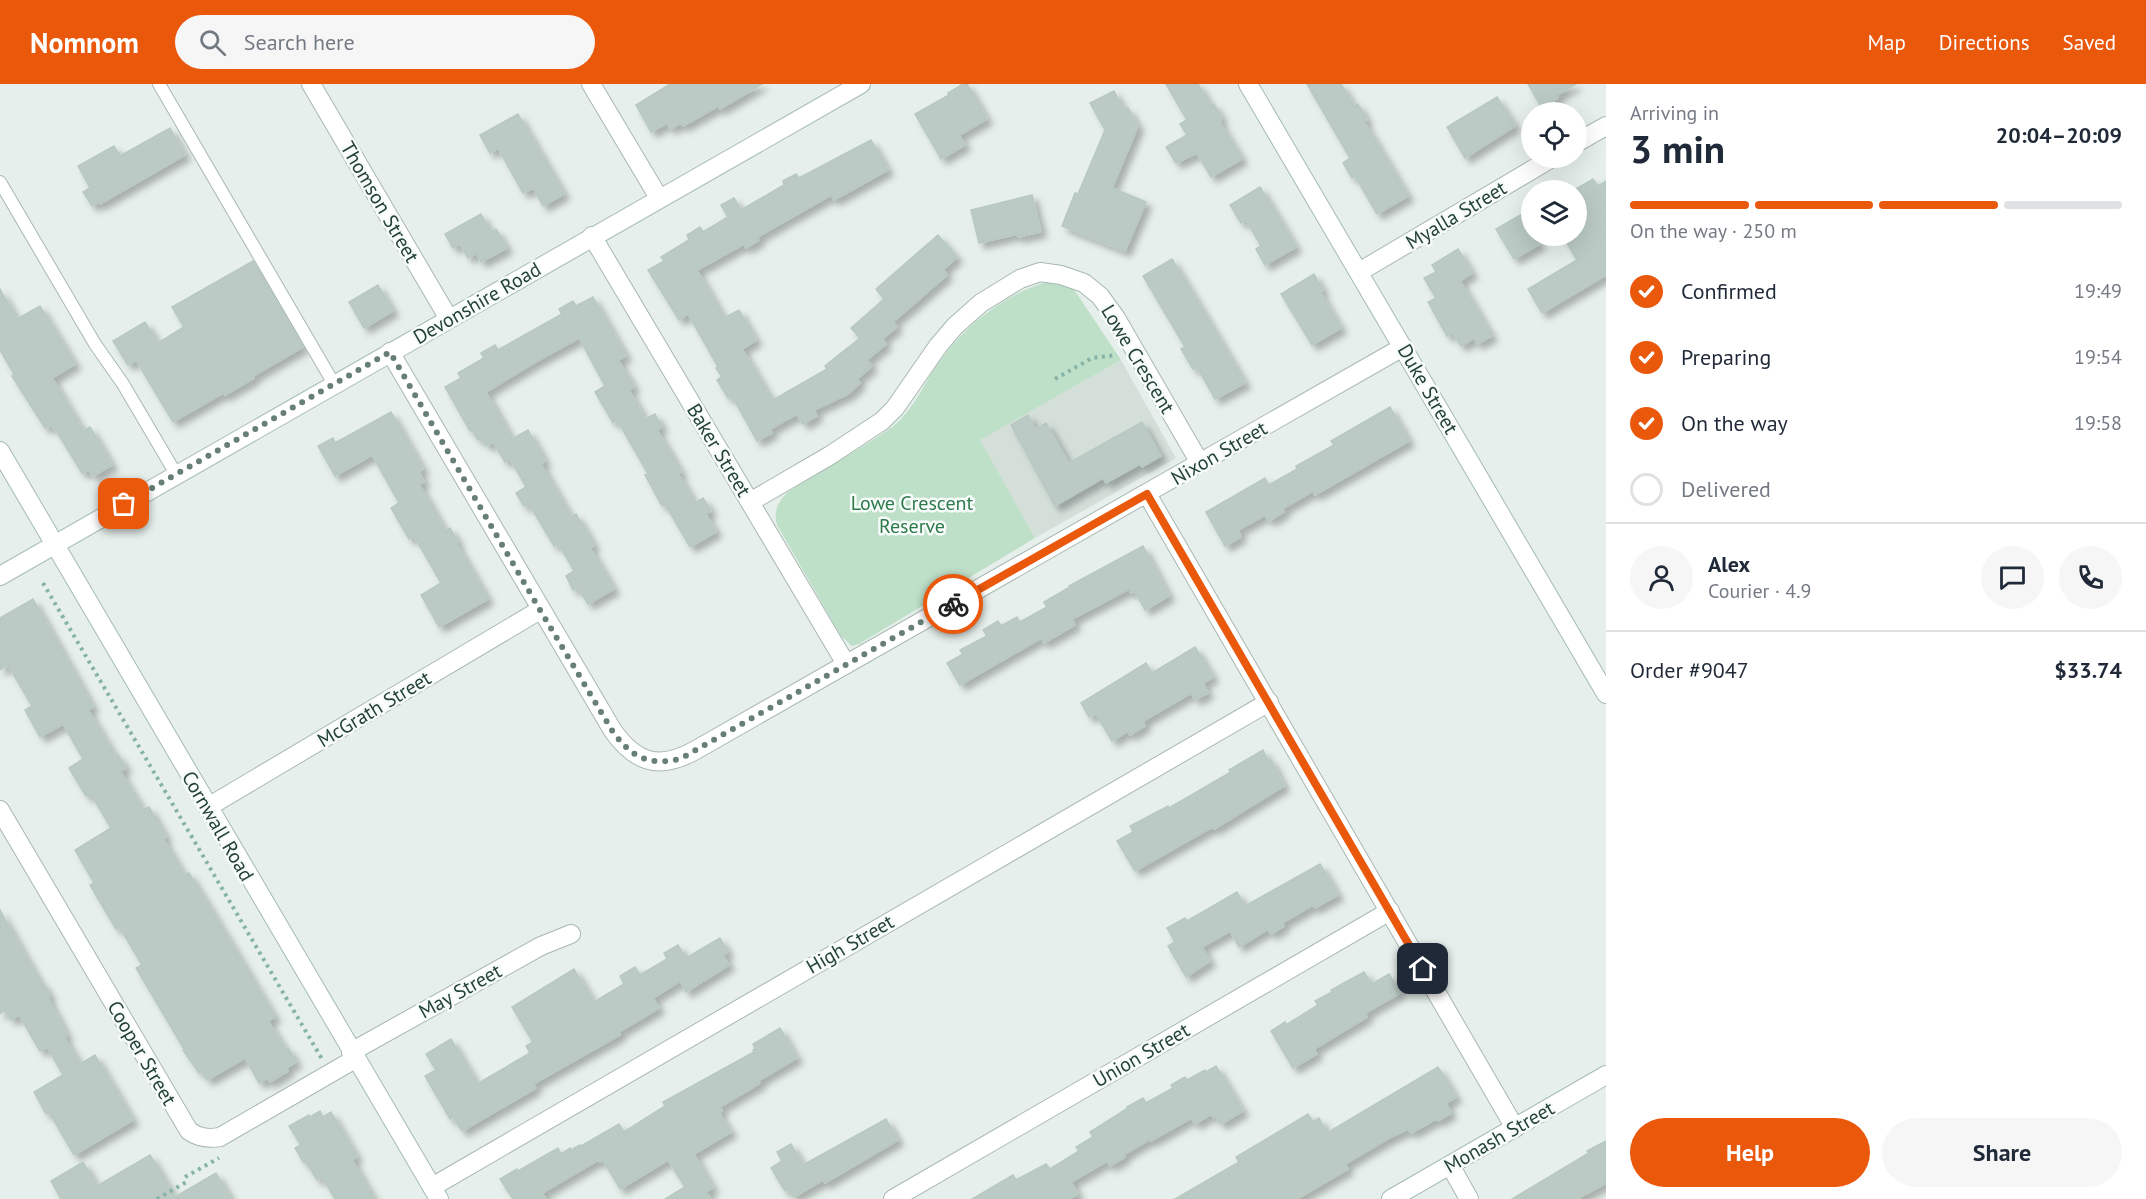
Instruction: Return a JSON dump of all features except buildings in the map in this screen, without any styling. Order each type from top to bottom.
[{"type":"street","name":"Thomson Street","points":[[311,84],[449,319]]},
{"type":"street","points":[[591,84],[658,198]]},
{"type":"street","name":"Devonshire Road","points":[[0,576],[861,84]]},
{"type":"street","name":"Duke Street","points":[[1248,84],[1606,694]]},
{"type":"street","points":[[1587,137],[1606,126]]},
{"type":"street","name":"Myalla Street","points":[[1359,272],[1535,168]]},
{"type":"street","name":"Baker Street","points":[[592,236],[846,664]]},
{"type":"street","name":"Lowe Crescent","points":[[750,502],[829,456],[882,421],[895,408],[938,346],[955,326],[981,303],[1020,279],[1040,272],[1061,275],[1084,283],[1105,304],[1138,355],[1200,463]]},
{"type":"street","name":"Nixon Street","points":[[540,610],[623,746],[633,754],[655,762],[680,759],[1403,347]]},
{"type":"street","points":[[390,352],[540,610]]},
{"type":"street","name":"Cornwall Road","points":[[0,451],[435,1193]]},
{"type":"street","points":[[1147,494],[1515,1128]]},
{"type":"street","name":"McGrath Street","points":[[207,807],[540,610]]},
{"type":"street","name":"High Street","points":[[435,1193],[1269,702]]},
{"type":"street","name":"Cooper Street","points":[[0,810],[189,1131],[195,1136],[210,1139],[220,1137],[330,1073],[353,1055]]},
{"type":"street","name":"Union Street","points":[[892,1199],[1390,911]]},
{"type":"street","name":"May Street","points":[[353,1055],[541,946],[571,934]]},
{"type":"street","name":"Monash Street","points":[[1391,1199],[1606,1075]]},
{"type":"street","points":[[1449,1165],[1469,1199]]},
{"type":"lane","points":[[159,84],[334,384]]},
{"type":"lane","points":[[0,182],[95,344],[123,384],[176,474]]},
{"type":"path","points":[[1054,379],[1092,358],[1138,355]]},
{"type":"path","points":[[43,583],[330,1073]]},
{"type":"path","points":[[157,1199],[226,1154]]},
{"type":"shaded area","points":[[1121,360],[1176,458],[1035,538],[979,440]]},
{"type":"green space","name":"Lowe Crescent Reserve","points":[[1043,283],[1064,283],[1075,291],[1121,360],[980,440],[1035,538],[859,644],[852,646],[841,636],[777,525],[776,511],[779,503],[788,492],[897,423],[912,406],[931,374],[953,344],[966,331],[1009,298]]},
{"type":"way so far","points":[[124,504],[390,352],[613,732],[623,746],[633,754],[655,762],[680,759],[953,604]]},
{"type":"route","points":[[953,604],[1147,494],[1423,969]]}]
